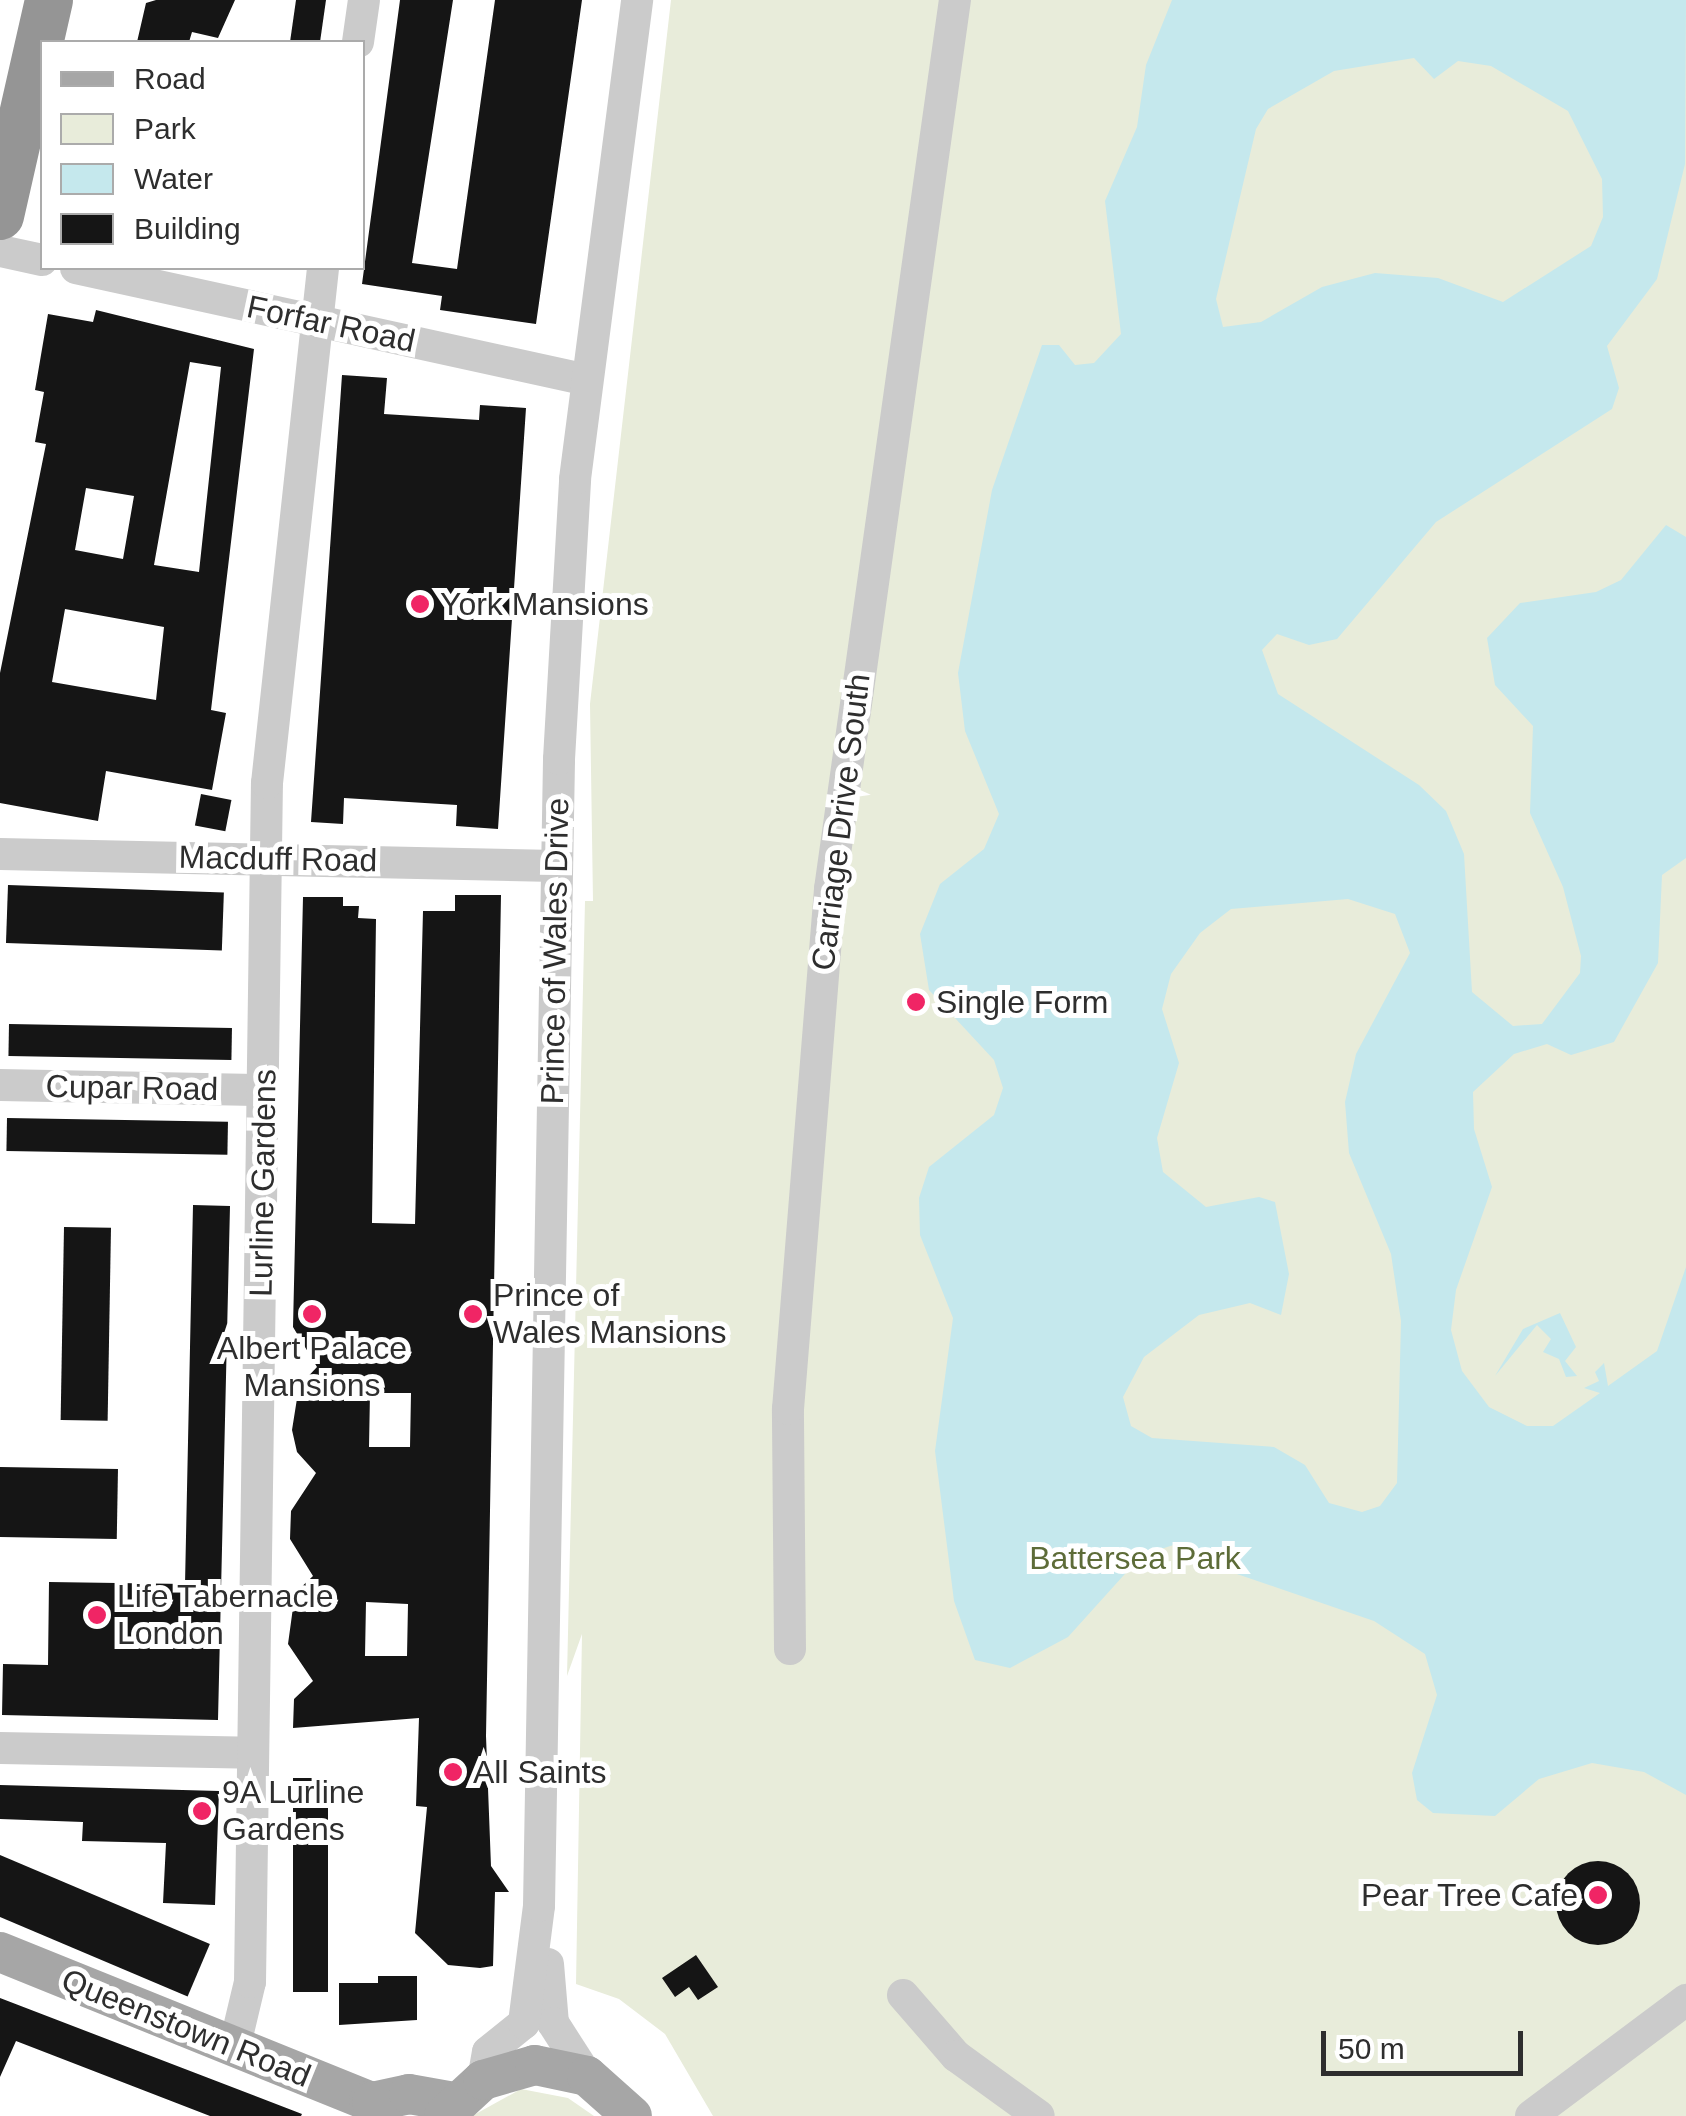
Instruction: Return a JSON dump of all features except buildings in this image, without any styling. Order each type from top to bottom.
[{"type":"highway","points":[[0,216],[48,0]]},
{"type":"main road","name":"Queenstown Road","points":[[0,1952],[376,2109],[409,2094],[460,2099]]},
{"type":"main road","points":[[460,2099],[534,2065],[587,2076],[632,2116]]},
{"type":"street","points":[[358,40],[364,0]]},
{"type":"street","name":"Prince of Wales Drive","points":[[460,2099],[488,2052],[524,2023],[539,1906],[556,866],[587,380],[636,0]]},
{"type":"street","name":"Carriage Drive South","points":[[790,1649],[788,1409],[830,889],[955,0]]},
{"type":"street","points":[[0,251],[40,260]]},
{"type":"street","name":"Forfar Road","points":[[86,270],[587,380]]},
{"type":"street","name":"Lurline Gardens","points":[[234,2050],[250,1982],[266,859],[323,270]]},
{"type":"street","name":"Macduff Road","points":[[0,854],[556,866]]},
{"type":"street","name":"Cupar Road","points":[[0,1085],[264,1090]]},
{"type":"street","points":[[0,1748],[251,1753]]},
{"type":"street","name":"Prince of Wales Drive","points":[[539,1906],[553,2022],[587,2076]]},
{"type":"street","points":[[902,1996],[956,2056],[1039,2116]]},
{"type":"street","points":[[1531,2116],[1686,2000]]},
{"type":"green space","name":"Battersea Park","points":[[671,0],[1686,0],[1686,2116],[713,2116],[665,2034],[619,1999],[576,1984],[582,1634],[567,1676],[585,901],[593,901],[590,704]]},
{"type":"green space","points":[[521,2089],[568,2098],[594,2116],[472,2116]]},
{"type":"water","points":[[1172,0],[1686,0],[1685,164],[1657,279],[1607,346],[1619,388],[1612,409],[1436,522],[1337,639],[1309,645],[1277,634],[1262,650],[1278,694],[1419,785],[1446,811],[1464,854],[1472,992],[1513,1026],[1542,1024],[1580,973],[1581,956],[1563,887],[1530,813],[1533,726],[1495,685],[1487,638],[1520,603],[1596,592],[1621,580],[1666,525],[1686,537],[1686,858],[1662,875],[1658,963],[1614,1042],[1571,1055],[1547,1044],[1514,1054],[1473,1092],[1474,1129],[1492,1187],[1456,1290],[1451,1330],[1462,1371],[1489,1407],[1527,1426],[1553,1426],[1600,1393],[1584,1388],[1599,1381],[1595,1372],[1604,1363],[1608,1386],[1657,1351],[1686,1267],[1686,1795],[1644,1772],[1592,1763],[1539,1779],[1495,1816],[1433,1813],[1417,1800],[1412,1773],[1437,1695],[1425,1654],[1374,1621],[1234,1573],[1183,1542],[1142,1555],[1068,1637],[1010,1668],[975,1660],[954,1601],[935,1451],[953,1318],[920,1235],[919,1198],[929,1167],[994,1115],[1003,1088],[994,1060],[929,990],[920,934],[940,884],[984,849],[999,814],[965,731],[958,673],[992,490],[1042,345],[1059,345],[1075,365],[1094,363],[1121,334],[1105,201],[1137,127],[1146,65]],"holes":[[[1414,58],[1434,79],[1458,61],[1491,66],[1568,111],[1602,179],[1603,217],[1591,246],[1503,302],[1438,278],[1375,273],[1322,287],[1261,322],[1223,327],[1216,299],[1256,129],[1268,109],[1334,71]],[[1348,899],[1395,914],[1410,953],[1356,1054],[1345,1102],[1349,1153],[1391,1254],[1401,1321],[1397,1483],[1380,1506],[1362,1512],[1329,1503],[1305,1465],[1274,1447],[1152,1438],[1131,1426],[1123,1397],[1144,1357],[1199,1315],[1250,1303],[1281,1315],[1289,1274],[1275,1202],[1259,1197],[1206,1207],[1163,1172],[1157,1138],[1179,1063],[1162,1009],[1171,974],[1200,933],[1231,909]]]},
{"type":"water","points":[[1560,1313],[1576,1347],[1565,1361],[1577,1376],[1566,1377],[1559,1359],[1543,1352],[1551,1339],[1537,1325],[1495,1376],[1523,1329]]},
{"type":"place","name":"York Mansions","points":[[420,604]]},
{"type":"place","name":"Single Form","points":[[916,1002]]},
{"type":"place","name":"Albert Palace Mansions","points":[[312,1314]]},
{"type":"place","name":"Prince of Wales Mansions","points":[[473,1314]]},
{"type":"place","name":"Life Tabernacle London","points":[[97,1615]]},
{"type":"place","name":"All Saints","points":[[453,1772]]},
{"type":"place","name":"9A Lurline Gardens","points":[[202,1811]]},
{"type":"place","name":"Pear Tree Cafe","points":[[1598,1895]]}]
